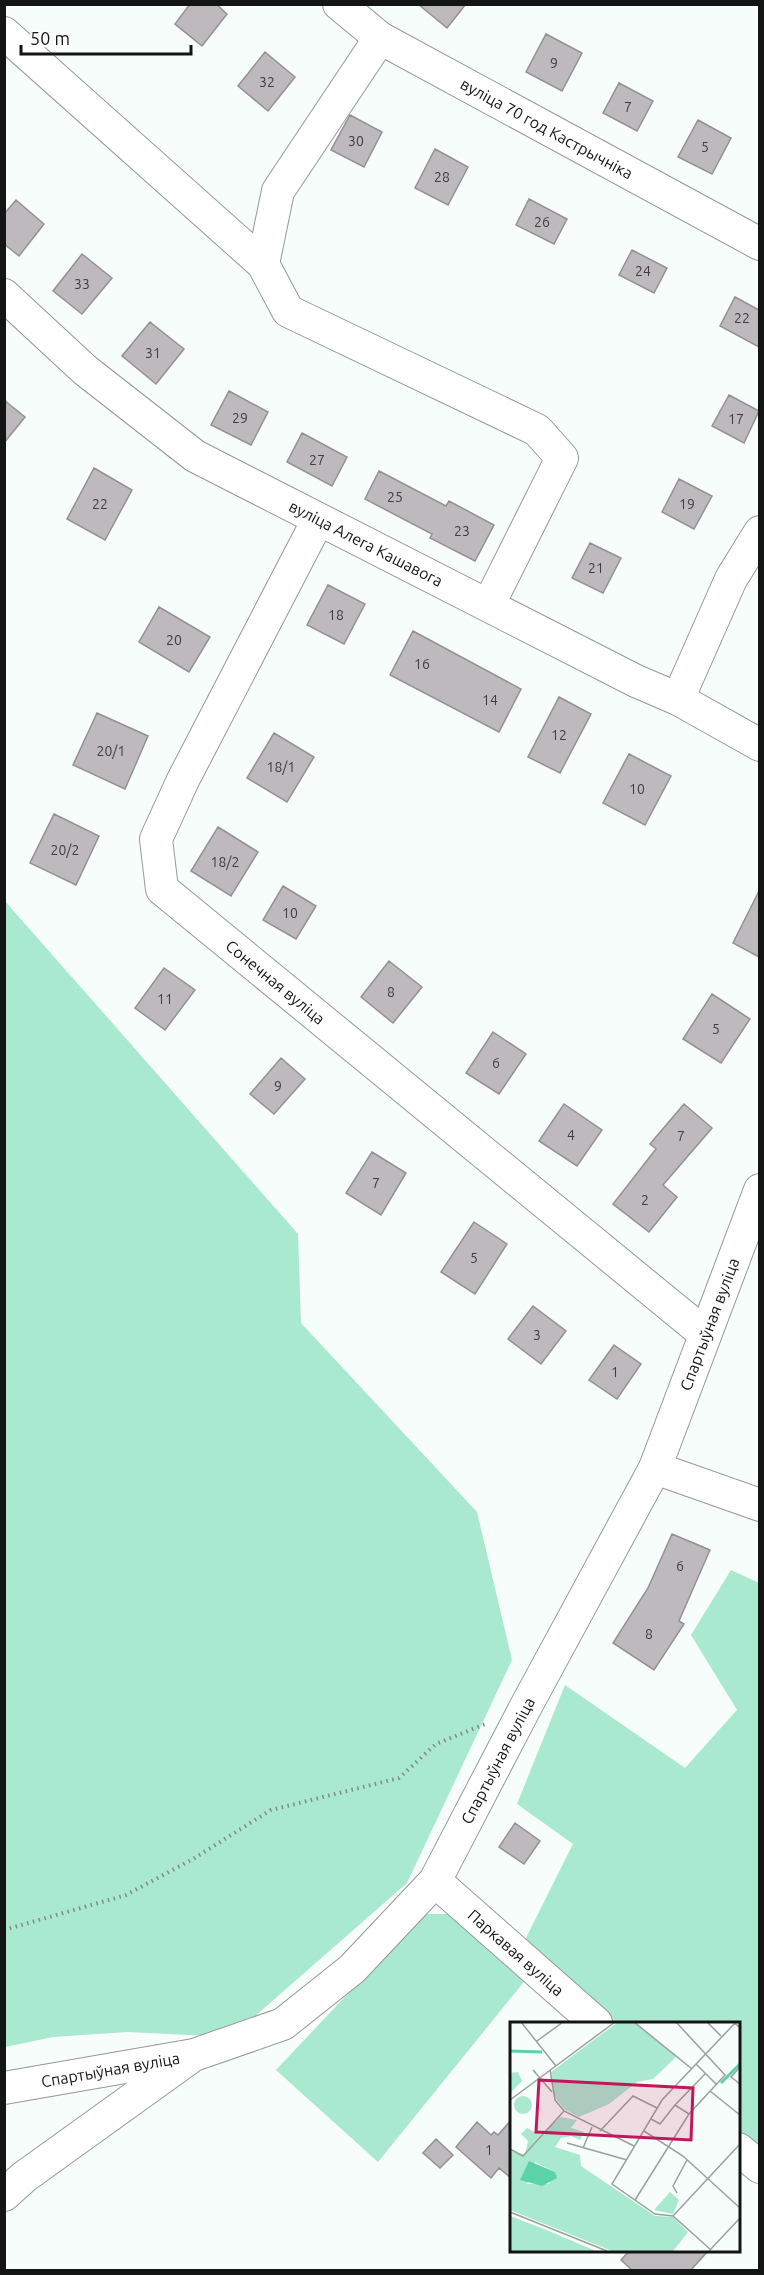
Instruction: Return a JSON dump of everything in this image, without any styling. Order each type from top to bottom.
[{"type":"street","name":"вуліца 70 год Кастрычніка","points":[[339,4],[380,38],[759,244]]},
{"type":"street","points":[[4,33],[263,264],[288,311],[537,430],[561,458],[489,604]]},
{"type":"street","points":[[263,264],[278,191],[380,38]]},
{"type":"street","name":"вуліца Алега Кашавога","points":[[4,296],[85,370],[195,456],[636,681],[678,699],[759,744]]},
{"type":"street","name":"Сонечная вуліца","points":[[318,520],[183,780],[156,839],[162,889],[705,1334]]},
{"type":"street","points":[[678,699],[731,579],[759,532]]},
{"type":"street","name":"Спартыўная вуліца","points":[[4,2088],[194,2055],[283,2024],[352,1969],[435,1881],[525,1708],[655,1468],[759,1190]]},
{"type":"street","points":[[655,1468],[759,1505]]},
{"type":"street","name":"Паркавая вуліца","points":[[435,1881],[595,2022]]},
{"type":"street","points":[[4,2195],[24,2177],[194,2055]]},
{"type":"street","points":[[740,2151],[759,2168]]},
{"type":"path","points":[[4,1930],[126,1895],[193,1859],[271,1810],[399,1778],[436,1744],[525,1708]]},
{"type":"green space","points":[[4,900],[298,1234],[301,1323],[477,1512],[512,1660],[407,1883],[231,2037],[127,2032],[53,2037],[5,2047]]},
{"type":"green space","points":[[731,1570],[759,1583],[759,2156],[740,2138],[740,2022],[614,2022],[525,1940],[573,1844],[517,1804],[565,1685],[685,1768],[737,1710],[691,1635]]},
{"type":"green space","points":[[423,1914],[451,1914],[527,1978],[378,2162],[276,2070]]},
{"type":"building","points":[[190,4],[216,4],[227,14],[202,46],[175,24]]},
{"type":"building","points":[[418,4],[466,4],[447,28]]},
{"type":"building","points":[[546,34],[582,53],[562,91],[526,72]]},
{"type":"building","points":[[265,52],[295,77],[268,111],[238,86]]},
{"type":"building","points":[[619,83],[653,101],[637,131],[603,113]]},
{"type":"building","points":[[350,115],[382,132],[364,167],[331,150]]},
{"type":"building","points":[[698,120],[731,138],[712,174],[678,157]]},
{"type":"building","points":[[435,149],[468,167],[448,205],[415,188]]},
{"type":"building","points":[[529,199],[567,219],[554,244],[516,225]]},
{"type":"building","points":[[16,200],[44,224],[19,256],[4,244],[4,214]]},
{"type":"building","points":[[632,250],[667,268],[654,293],[619,275]]},
{"type":"building","points":[[82,254],[112,278],[82,314],[53,291]]},
{"type":"building","points":[[735,297],[759,310],[759,347],[720,326]]},
{"type":"building","points":[[150,322],[184,349],[156,384],[122,356]]},
{"type":"building","points":[[229,391],[268,412],[251,445],[211,425]]},
{"type":"building","points":[[729,395],[759,411],[744,443],[712,426]]},
{"type":"building","points":[[4,400],[25,417],[4,443]]},
{"type":"building","points":[[302,433],[347,457],[332,486],[287,462]]},
{"type":"building","points":[[94,468],[132,490],[105,540],[67,519]]},
{"type":"building","points":[[379,471],[446,506],[449,501],[494,525],[475,561],[430,538],[432,534],[365,499]]},
{"type":"building","points":[[679,479],[712,496],[694,529],[662,512]]},
{"type":"building","points":[[590,543],[621,558],[603,593],[572,578]]},
{"type":"building","points":[[328,585],[365,604],[344,644],[307,625]]},
{"type":"building","points":[[159,607],[210,637],[189,672],[139,642]]},
{"type":"building","points":[[413,631],[521,689],[499,732],[390,675]]},
{"type":"building","points":[[559,697],[591,714],[560,773],[528,757]]},
{"type":"building","points":[[97,713],[148,736],[125,789],[73,765]]},
{"type":"building","points":[[274,733],[314,757],[287,802],[247,778]]},
{"type":"building","points":[[629,754],[671,776],[645,825],[603,803]]},
{"type":"building","points":[[54,814],[99,836],[76,885],[30,863]]},
{"type":"building","points":[[218,827],[258,852],[231,896],[191,871]]},
{"type":"building","points":[[283,886],[316,906],[296,939],[263,920]]},
{"type":"building","points":[[759,891],[759,957],[733,943]]},
{"type":"building","points":[[389,961],[422,987],[393,1023],[361,997]]},
{"type":"building","points":[[164,968],[195,990],[165,1030],[135,1008]]},
{"type":"building","points":[[712,994],[750,1019],[721,1063],[683,1039]]},
{"type":"building","points":[[493,1032],[526,1054],[499,1094],[466,1073]]},
{"type":"building","points":[[281,1058],[305,1079],[274,1114],[250,1094]]},
{"type":"building","points":[[564,1104],[602,1130],[577,1166],[539,1141]]},
{"type":"building","points":[[684,1104],[712,1128],[663,1185],[677,1197],[649,1232],[613,1204],[656,1149],[650,1144]]},
{"type":"building","points":[[372,1152],[406,1173],[381,1215],[346,1193]]},
{"type":"building","points":[[474,1222],[507,1244],[475,1294],[441,1272]]},
{"type":"building","points":[[533,1306],[566,1331],[541,1364],[508,1339]]},
{"type":"building","points":[[614,1345],[641,1364],[617,1399],[589,1380]]},
{"type":"building","points":[[672,1534],[710,1550],[679,1621],[684,1624],[654,1670],[613,1643],[648,1588]]},
{"type":"building","points":[[515,1823],[540,1841],[524,1864],[499,1847]]},
{"type":"building","points":[[510,2121],[510,2177],[499,2168],[491,2178],[456,2147],[477,2122],[491,2135],[494,2132],[498,2135]]},
{"type":"building","points":[[436,2139],[453,2155],[440,2168],[423,2153]]},
{"type":"building","points":[[629,2251],[708,2251],[690,2271],[633,2271],[621,2260]]}]
